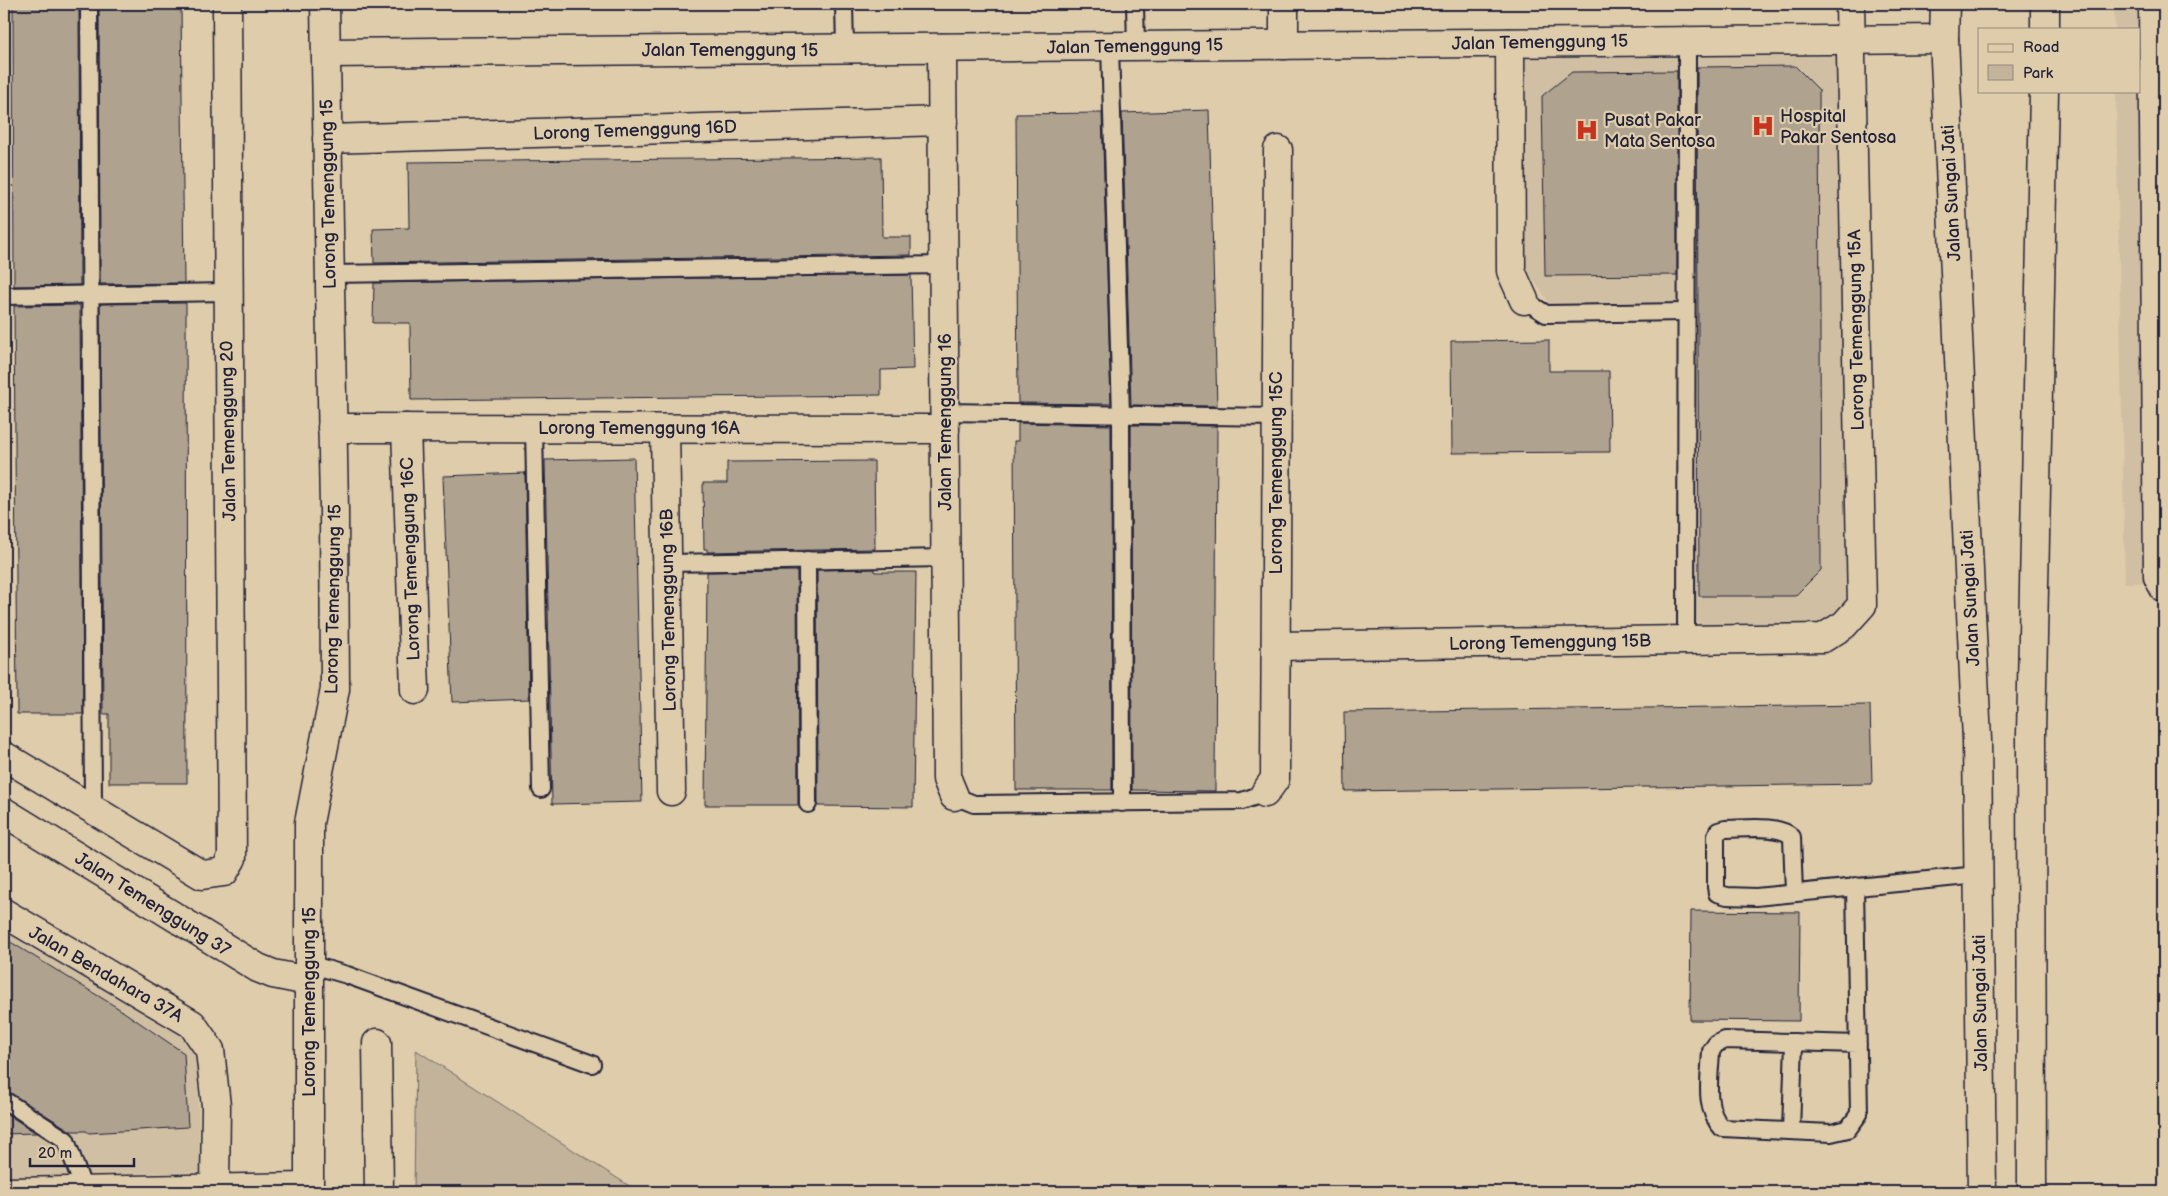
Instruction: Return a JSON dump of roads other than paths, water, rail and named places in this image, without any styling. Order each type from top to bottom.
[{"type":"street","name":"Jalan Temenggung 20","points":[[93,811],[202,875],[224,872],[232,858],[227,292],[227,4]]},
{"type":"street","name":"Lorong Temenggung 15","points":[[309,1190],[309,823],[335,689],[325,4]]},
{"type":"street","points":[[1284,4],[1284,45]]},
{"type":"street","name":"Lorong Temenggung 15A","points":[[1823,638],[1844,625],[1862,605],[1850,4]]},
{"type":"street","name":"Jalan Sungai Jati","points":[[1945,4],[1944,39],[1976,730],[1982,1192]]},
{"type":"street","points":[[2045,4],[2045,28]]},
{"type":"street","points":[[2153,4],[2161,582]]},
{"type":"street","name":"Jalan Temenggung 15","points":[[326,53],[1944,39]]},
{"type":"street","points":[[1510,42],[1511,271],[1524,300]]},
{"type":"street","name":"Jalan Temenggung 16","points":[[942,48],[947,779],[954,796]]},
{"type":"street","points":[[2032,1192],[2031,735],[2044,92]]},
{"type":"street","name":"Lorong Temenggung 16D","points":[[327,139],[943,121]]},
{"type":"street","name":"Lorong Temenggung 15C","points":[[1265,793],[1276,779],[1278,150]]},
{"type":"street","name":"Lorong Temenggung 16A","points":[[332,428],[665,429],[945,420]]},
{"type":"street","name":"Lorong Temenggung 16C","points":[[406,428],[415,690]]},
{"type":"street","name":"Lorong Temenggung 16B","points":[[665,429],[670,792]]},
{"type":"street","name":"Lorong Temenggung 15B","points":[[1276,646],[1823,638]]},
{"type":"street","points":[[4,756],[93,811]]},
{"type":"street","name":"Jalan Temenggung 37","points":[[4,812],[258,968],[273,974],[308,972]]},
{"type":"street","name":"Jalan Bendahara 37A","points":[[4,914],[192,1024],[210,1050],[216,1106],[215,1188]]},
{"type":"street","points":[[377,1043],[379,1192]]},
{"type":"street","points":[[9,1192],[215,1188],[309,1190]]},
{"type":"lane","points":[[89,4],[93,811]]},
{"type":"lane","points":[[844,4],[845,49]]},
{"type":"lane","points":[[1122,803],[1120,414],[1123,46],[1135,4]]},
{"type":"lane","points":[[1686,641],[1687,41]]},
{"type":"lane","points":[[330,274],[944,265]]},
{"type":"lane","points":[[4,296],[227,292]]},
{"type":"lane","points":[[1524,300],[1546,314],[1686,312]]},
{"type":"lane","points":[[945,420],[1120,414],[1276,417]]},
{"type":"lane","points":[[534,428],[540,788]]},
{"type":"lane","points":[[668,563],[946,558]]},
{"type":"lane","points":[[807,560],[808,804]]},
{"type":"lane","points":[[954,796],[974,804],[1122,803],[1242,801],[1265,793]]},
{"type":"lane","points":[[1794,892],[1792,837],[1788,832],[1779,829],[1725,829],[1718,832],[1716,835],[1717,893],[1727,896],[1756,897],[1978,875]]},
{"type":"lane","points":[[1856,886],[1859,1114],[1848,1129],[1831,1133],[1722,1128],[1714,1120],[1710,1108],[1711,1051],[1716,1044],[1725,1040],[1858,1044]]},
{"type":"lane","points":[[308,972],[347,975],[592,1064]]},
{"type":"lane","points":[[1791,1131],[1794,1042]]},
{"type":"lane","points":[[4,1100],[66,1140],[84,1190]]},
{"type":"place","name":"Hospital Pakar Sentosa","points":[[1763,126]]},
{"type":"place","name":"Pusat Pakar Mata Sentosa","points":[[1587,130]]}]
